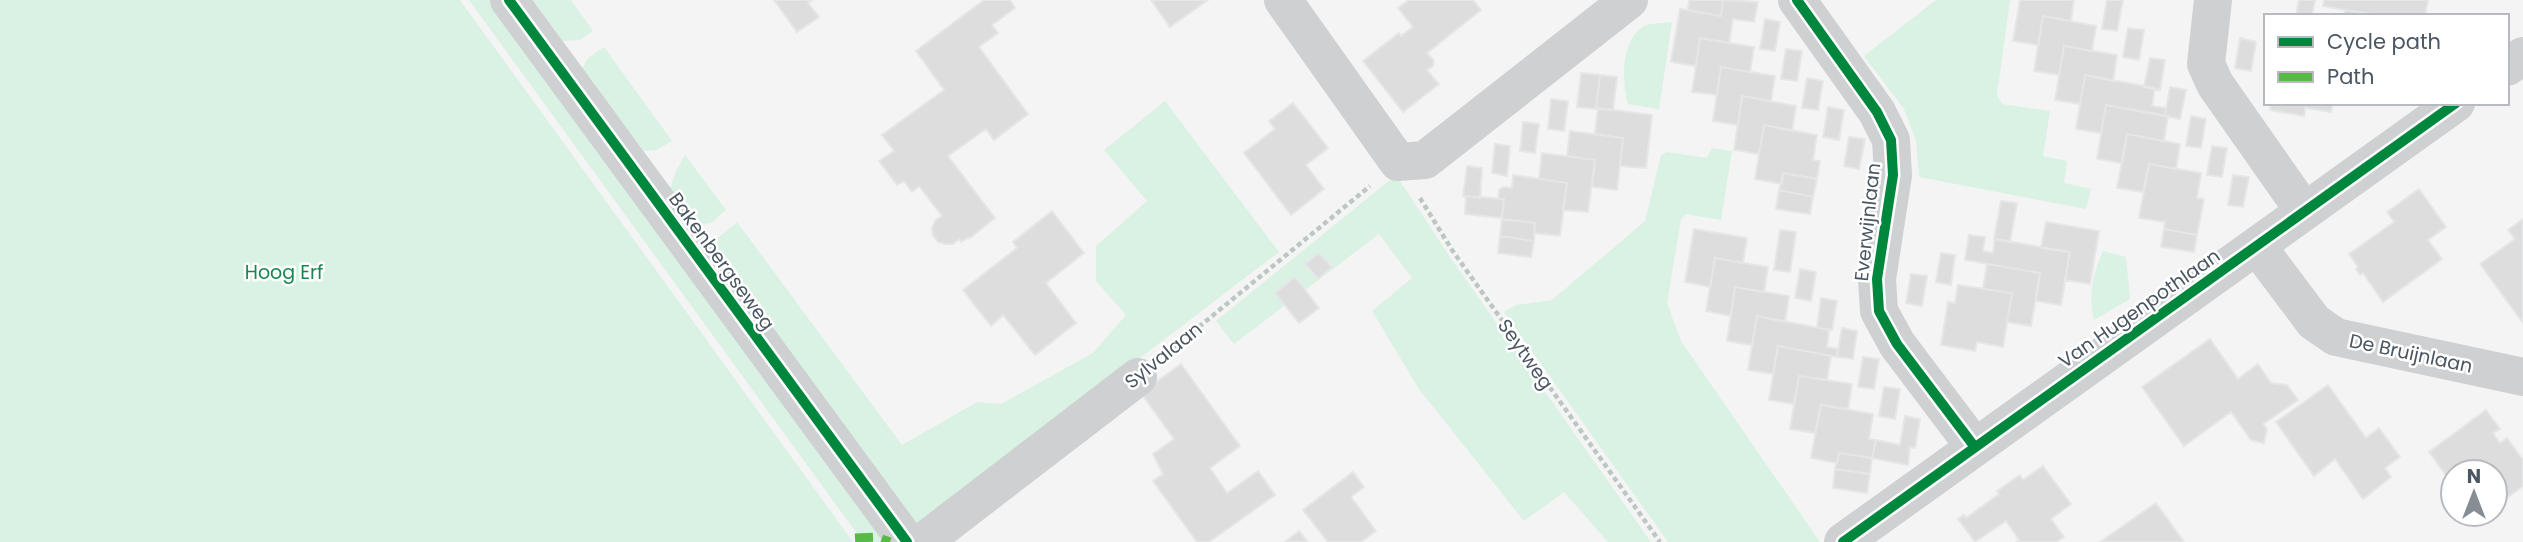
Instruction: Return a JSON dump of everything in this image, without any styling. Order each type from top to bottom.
[{"type":"street","name":"Bakenbergseweg","points":[[509,0],[907,542]]},
{"type":"street","points":[[1283,0],[1412,161],[1629,0]]},
{"type":"street","name":"Everwijnlaan","points":[[1797,0],[1877,112],[1891,140],[1893,176],[1877,279],[1879,311],[1897,344],[1974,446]]},
{"type":"street","points":[[2213,0],[2206,64],[2215,85],[2304,211]]},
{"type":"street","name":"Van Hugenpothlaan","points":[[1866,535],[1974,446],[2453,105]]},
{"type":"street","name":"De Bruijnlaan","points":[[2257,246],[2314,322],[2336,337],[2523,377]]},
{"type":"street","name":"Sylvalaan","points":[[923,542],[1138,377]]},
{"type":"green space","name":"Hoog Erf","points":[[0,0],[460,0],[853,542],[0,542]]},
{"type":"green space","points":[[469,0],[491,0],[886,542],[863,542]]},
{"type":"green space","points":[[533,0],[571,0],[593,31],[580,40],[563,41]]},
{"type":"green space","points":[[1936,0],[2010,0],[1997,95],[2002,104],[2050,111],[2043,156],[2067,161],[2064,183],[2091,189],[2086,209],[1919,177],[1916,141],[1904,109],[1864,56]]},
{"type":"green space","points":[[1672,22],[1659,109],[1628,104],[1624,73],[1631,41],[1644,26]]},
{"type":"green space","points":[[604,47],[672,141],[656,150],[644,151],[582,69],[588,58]]},
{"type":"green space","points":[[1165,101],[1279,252],[946,506],[913,525],[714,250],[719,237],[737,222],[902,445],[977,402],[1001,404],[1093,353],[1126,315],[1096,281],[1096,246],[1147,201],[1104,150]]},
{"type":"green space","points":[[1712,148],[1732,151],[1721,220],[1686,214],[1681,219],[1667,303],[1681,341],[1820,542],[1668,542],[1504,312],[1516,305],[1552,300],[1645,221],[1661,155],[1667,152],[1707,158]]},
{"type":"green space","points":[[685,155],[726,210],[711,223],[698,225],[670,189]]},
{"type":"green space","points":[[1396,175],[1450,257],[1651,542],[1608,542],[1564,492],[1524,521],[1419,389],[1372,311],[1412,278],[1379,234],[1234,344],[1216,321]]},
{"type":"green space","points":[[2103,251],[2126,257],[2130,299],[2094,320],[2092,285]]},
{"type":"building","points":[[774,0],[812,0],[808,3],[819,17],[797,32]]},
{"type":"building","points":[[984,0],[1010,0],[1015,8],[992,25],[998,33],[979,47],[1028,114],[994,140],[986,129],[948,156],[995,218],[970,238],[945,244],[938,242],[932,228],[935,221],[942,216],[919,186],[912,192],[904,181],[897,185],[879,161],[894,151],[882,135],[944,90],[916,51]]},
{"type":"building","points":[[1151,0],[1208,0],[1170,27]]},
{"type":"building","points":[[1409,0],[1473,0],[1481,10],[1427,53],[1434,61],[1433,66],[1427,70],[1439,84],[1403,112],[1363,61],[1399,33],[1401,36],[1413,27],[1398,8]]},
{"type":"building","points":[[1689,0],[1723,0],[1721,16],[1688,10]]},
{"type":"building","points":[[1723,0],[1758,2],[1754,22],[1733,19],[1729,43],[1700,38],[1696,66],[1671,62],[1680,9],[1721,16]]},
{"type":"building","points":[[2020,0],[2074,0],[2071,21],[2043,16],[2038,45],[2013,41]]},
{"type":"building","points":[[2107,0],[2123,0],[2117,31],[2102,29]]},
{"type":"building","points":[[2299,0],[2315,0],[2312,14],[2296,14]]},
{"type":"building","points":[[2324,0],[2428,0],[2425,14],[2373,14],[2323,6]]},
{"type":"building","points":[[2345,10],[2372,14],[2344,14]]},
{"type":"building","points":[[2043,16],[2096,26],[2092,51],[2064,46],[2059,75],[2034,71]]},
{"type":"building","points":[[1765,19],[1780,22],[1775,51],[1760,49]]},
{"type":"building","points":[[2128,28],[2144,30],[2139,60],[2123,57]]},
{"type":"building","points":[[1700,38],[1754,47],[1750,72],[1721,67],[1717,95],[1692,92]]},
{"type":"building","points":[[2240,38],[2256,42],[2251,71],[2235,68]]},
{"type":"building","points":[[2064,46],[2117,55],[2113,81],[2085,75],[2080,104],[2055,100]]},
{"type":"building","points":[[1786,49],[1802,51],[1797,81],[1781,79]]},
{"type":"building","points":[[2150,58],[2165,60],[2160,90],[2144,87]]},
{"type":"building","points":[[1721,67],[1775,76],[1771,101],[1742,96],[1738,125],[1713,121]]},
{"type":"building","points":[[1581,73],[1600,75],[1596,109],[1577,107]]},
{"type":"building","points":[[1600,75],[1617,77],[1613,110],[1596,109]]},
{"type":"building","points":[[2085,75],[2155,88],[2152,106],[2166,108],[2165,116],[2106,105],[2101,133],[2076,129]]},
{"type":"building","points":[[1807,78],[1823,81],[1818,110],[1802,108]]},
{"type":"building","points":[[2170,87],[2186,90],[2180,119],[2165,116]]},
{"type":"building","points":[[1742,96],[1796,106],[1792,131],[1764,125],[1759,154],[1734,150]]},
{"type":"building","points":[[1551,99],[1568,101],[1564,131],[1548,129]]},
{"type":"building","points":[[1293,103],[1328,148],[1306,165],[1324,189],[1291,215],[1244,153],[1275,129],[1269,121]]},
{"type":"building","points":[[2106,105],[2168,116],[2164,141],[2127,134],[2122,163],[2097,159]]},
{"type":"building","points":[[2271,105],[2306,105],[2304,116],[2270,110]]},
{"type":"building","points":[[2306,105],[2333,105],[2331,112],[2306,108]]},
{"type":"building","points":[[1828,107],[1844,110],[1839,140],[1823,137]]},
{"type":"building","points":[[1598,108],[1652,115],[1646,168],[1620,166],[1623,138],[1595,134]]},
{"type":"building","points":[[2191,116],[2206,119],[2201,148],[2186,146]]},
{"type":"building","points":[[1523,122],[1539,124],[1535,153],[1520,151]]},
{"type":"building","points":[[1764,125],[1817,135],[1813,160],[1820,161],[1817,179],[1783,173],[1782,184],[1755,179]]},
{"type":"building","points":[[1570,131],[1623,138],[1617,190],[1592,187],[1595,160],[1567,156]]},
{"type":"building","points":[[2127,134],[2180,144],[2176,169],[2149,164],[2143,192],[2117,188]]},
{"type":"building","points":[[1849,137],[1865,139],[1859,169],[1844,166]]},
{"type":"building","points":[[1495,144],[1510,146],[1507,176],[1492,173]]},
{"type":"building","points":[[2212,146],[2227,148],[2222,177],[2207,175]]},
{"type":"building","points":[[1542,153],[1595,160],[1588,212],[1563,210],[1567,183],[1539,179]]},
{"type":"building","points":[[2149,164],[2201,173],[2197,198],[2204,199],[2197,235],[2164,229],[2165,222],[2139,218]]},
{"type":"building","points":[[1467,166],[1482,168],[1480,198],[1463,196]]},
{"type":"building","points":[[1783,173],[1817,179],[1813,197],[1779,190]]},
{"type":"building","points":[[1513,175],[1567,183],[1560,236],[1534,233],[1535,223],[1502,219],[1504,199],[1498,199],[1499,190],[1504,187],[1512,188]]},
{"type":"building","points":[[2233,175],[2249,177],[2243,207],[2228,205]]},
{"type":"building","points":[[2419,189],[2446,227],[2428,240],[2442,259],[2383,302],[2363,273],[2360,275],[2349,254],[2394,222],[2387,212]]},
{"type":"building","points":[[1779,190],[1813,197],[1810,214],[1776,209]]},
{"type":"building","points":[[1466,196],[1504,199],[1502,218],[1465,214]]},
{"type":"building","points":[[2001,201],[2017,203],[2010,242],[1994,239]]},
{"type":"building","points":[[1052,211],[1084,253],[1046,283],[1076,323],[1035,355],[1003,315],[991,326],[963,290],[1017,248],[1013,242]]},
{"type":"building","points":[[1502,219],[1535,223],[1534,241],[1500,236]]},
{"type":"building","points":[[2523,219],[2523,323],[2480,264],[2515,239],[2508,230]]},
{"type":"building","points":[[2046,222],[2099,231],[2090,284],[2065,280],[2070,252],[2041,248]]},
{"type":"building","points":[[1694,229],[1747,238],[1743,263],[1715,258],[1710,287],[1685,282]]},
{"type":"building","points":[[2164,229],[2197,235],[2194,252],[2161,247]]},
{"type":"building","points":[[1780,230],[1796,232],[1790,272],[1774,270]]},
{"type":"building","points":[[1969,235],[1985,237],[1983,251],[1993,253],[1995,239],[2070,252],[2061,305],[2036,301],[2040,273],[1965,260]]},
{"type":"building","points":[[1500,236],[1534,241],[1531,257],[1498,253]]},
{"type":"building","points":[[1319,253],[1332,267],[1318,279],[1305,264]]},
{"type":"building","points":[[1941,253],[1955,255],[1951,285],[1936,282]]},
{"type":"building","points":[[1715,258],[1768,267],[1764,292],[1735,287],[1731,316],[1706,311]]},
{"type":"building","points":[[1987,264],[2040,273],[2031,326],[2007,322],[2012,293],[1983,289]]},
{"type":"building","points":[[1800,269],[1816,272],[1811,301],[1795,298]]},
{"type":"building","points":[[1911,274],[1927,276],[1922,306],[1906,303]]},
{"type":"building","points":[[1295,277],[1319,308],[1299,323],[1275,293]]},
{"type":"building","points":[[1958,285],[2012,293],[2003,347],[1977,342],[1975,351],[1941,345],[1948,302],[1955,303]]},
{"type":"building","points":[[1735,287],[1789,296],[1785,322],[1757,316],[1752,345],[1727,341]]},
{"type":"building","points":[[1821,298],[1837,301],[1832,330],[1817,328]]},
{"type":"building","points":[[1757,316],[1829,330],[1827,347],[1838,349],[1837,357],[1778,346],[1773,374],[1748,370]]},
{"type":"building","points":[[1842,328],[1857,331],[1853,359],[1837,357]]},
{"type":"building","points":[[2210,339],[2238,379],[2258,364],[2271,383],[2287,385],[2298,400],[2263,424],[2267,429],[2264,443],[2251,440],[2231,412],[2184,446],[2142,387]]},
{"type":"building","points":[[1778,346],[1831,356],[1827,380],[1799,376],[1794,404],[1769,400]]},
{"type":"building","points":[[1863,357],[1879,359],[1874,389],[1858,387]]},
{"type":"building","points":[[1181,364],[1240,446],[1210,468],[1227,493],[1258,471],[1275,495],[1209,542],[1197,542],[1153,481],[1163,474],[1153,454],[1174,439],[1141,393]]},
{"type":"building","points":[[1799,376],[1852,384],[1848,409],[1821,405],[1815,433],[1790,429]]},
{"type":"building","points":[[2328,385],[2366,438],[2379,428],[2400,457],[2385,468],[2391,477],[2363,499],[2335,459],[2314,476],[2276,422]]},
{"type":"building","points":[[1884,387],[1900,389],[1895,419],[1879,416]]},
{"type":"building","points":[[1821,405],[1873,414],[1869,439],[1876,440],[1872,458],[1839,453],[1837,463],[1811,458]]},
{"type":"building","points":[[2486,410],[2500,429],[2493,433],[2500,443],[2507,438],[2523,460],[2523,486],[2509,496],[2509,458],[2439,458],[2439,466],[2429,452]]},
{"type":"building","points":[[1905,416],[1920,419],[1915,448],[1910,447],[1908,465],[1872,458],[1876,440],[1900,445]]},
{"type":"building","points":[[1839,453],[1872,458],[1870,474],[1835,469]]},
{"type":"building","points":[[2043,466],[2071,504],[2051,519],[2064,537],[2056,542],[2016,542],[2019,540],[2006,521],[1975,542],[1958,519],[1964,515],[1966,518],[2020,475],[2023,480]]},
{"type":"building","points":[[1835,469],[1870,474],[1867,493],[1833,488]]},
{"type":"building","points":[[1353,472],[1364,487],[1351,497],[1376,531],[1361,542],[1328,542],[1303,510]]},
{"type":"building","points":[[2156,503],[2184,542],[2100,542]]},
{"type":"building","points":[[1299,531],[1308,542],[1285,542]]},
{"type":"marked path","points":[[855,538],[876,537],[890,542]]},
{"type":"cycle path","points":[[509,0],[907,542]]},
{"type":"cycle path","points":[[1797,0],[1877,112],[1891,140],[1893,175],[1877,279],[1879,311],[1897,344],[1974,446]]},
{"type":"cycle path","points":[[1843,542],[2453,105]]}]
